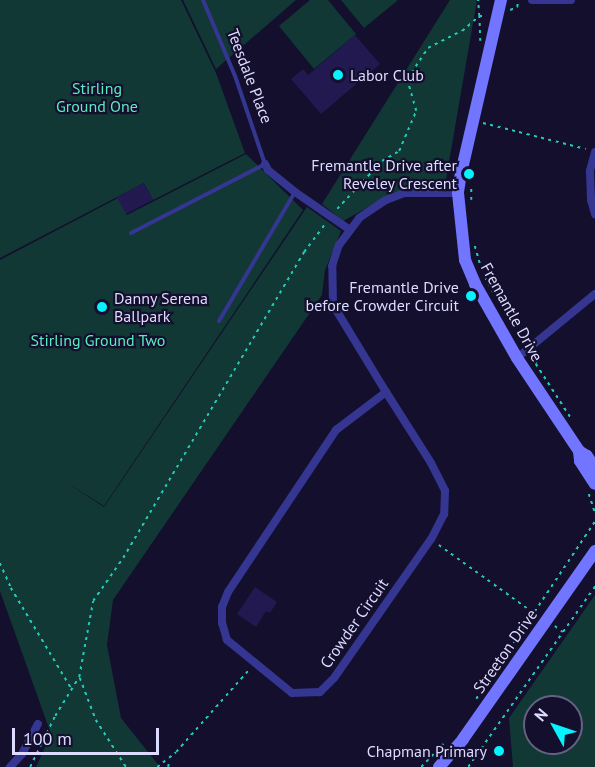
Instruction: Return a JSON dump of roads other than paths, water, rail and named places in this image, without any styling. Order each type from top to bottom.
[{"type":"street","name":"Fremantle Drive","points":[[501,0],[467,140],[458,193],[465,260],[475,284],[517,358],[579,451],[587,456],[595,468]]},
{"type":"street","points":[[532,0],[571,0]]},
{"type":"street","points":[[595,151],[590,171],[591,200],[595,214]]},
{"type":"street","name":"Teesdale Place","points":[[265,165],[295,192],[350,230]]},
{"type":"street","name":"Crowder Circuit","points":[[386,392],[336,430],[228,592],[222,607],[222,623],[227,640],[292,693],[320,692],[334,678],[431,539],[444,514],[445,491],[431,463],[333,305],[332,266],[339,245],[371,209],[404,193],[458,193]]},
{"type":"street","points":[[517,358],[595,294]]},
{"type":"street","name":"Fremantle Drive","points":[[579,451],[580,461],[591,486]]},
{"type":"street","name":"Streeton Drive","points":[[439,767],[463,739],[595,551]]},
{"type":"street","points":[[10,767],[22,754],[38,724]]},
{"type":"street","points":[[20,767],[22,754]]},
{"type":"lane","name":"Teesdale Place","points":[[203,0],[235,75],[265,165]]},
{"type":"lane","points":[[131,233],[265,165]]},
{"type":"lane","points":[[219,321],[295,192]]},
{"type":"place","name":"Labor Club","points":[[338,75]]},
{"type":"place","name":"Fremantle Drive after Reveley Crescent","points":[[469,174]]},
{"type":"place","name":"Fremantle Drive before Crowder Circuit","points":[[471,296]]},
{"type":"place","name":"Danny Serena Ballpark","points":[[102,307]]},
{"type":"place","name":"Chapman Primary","points":[[499,751]]},
{"type":"park label","name":"Stirling Ground One","points":[[97,97]]},
{"type":"park label","name":"Stirling Ground Two","points":[[98,340]]}]
